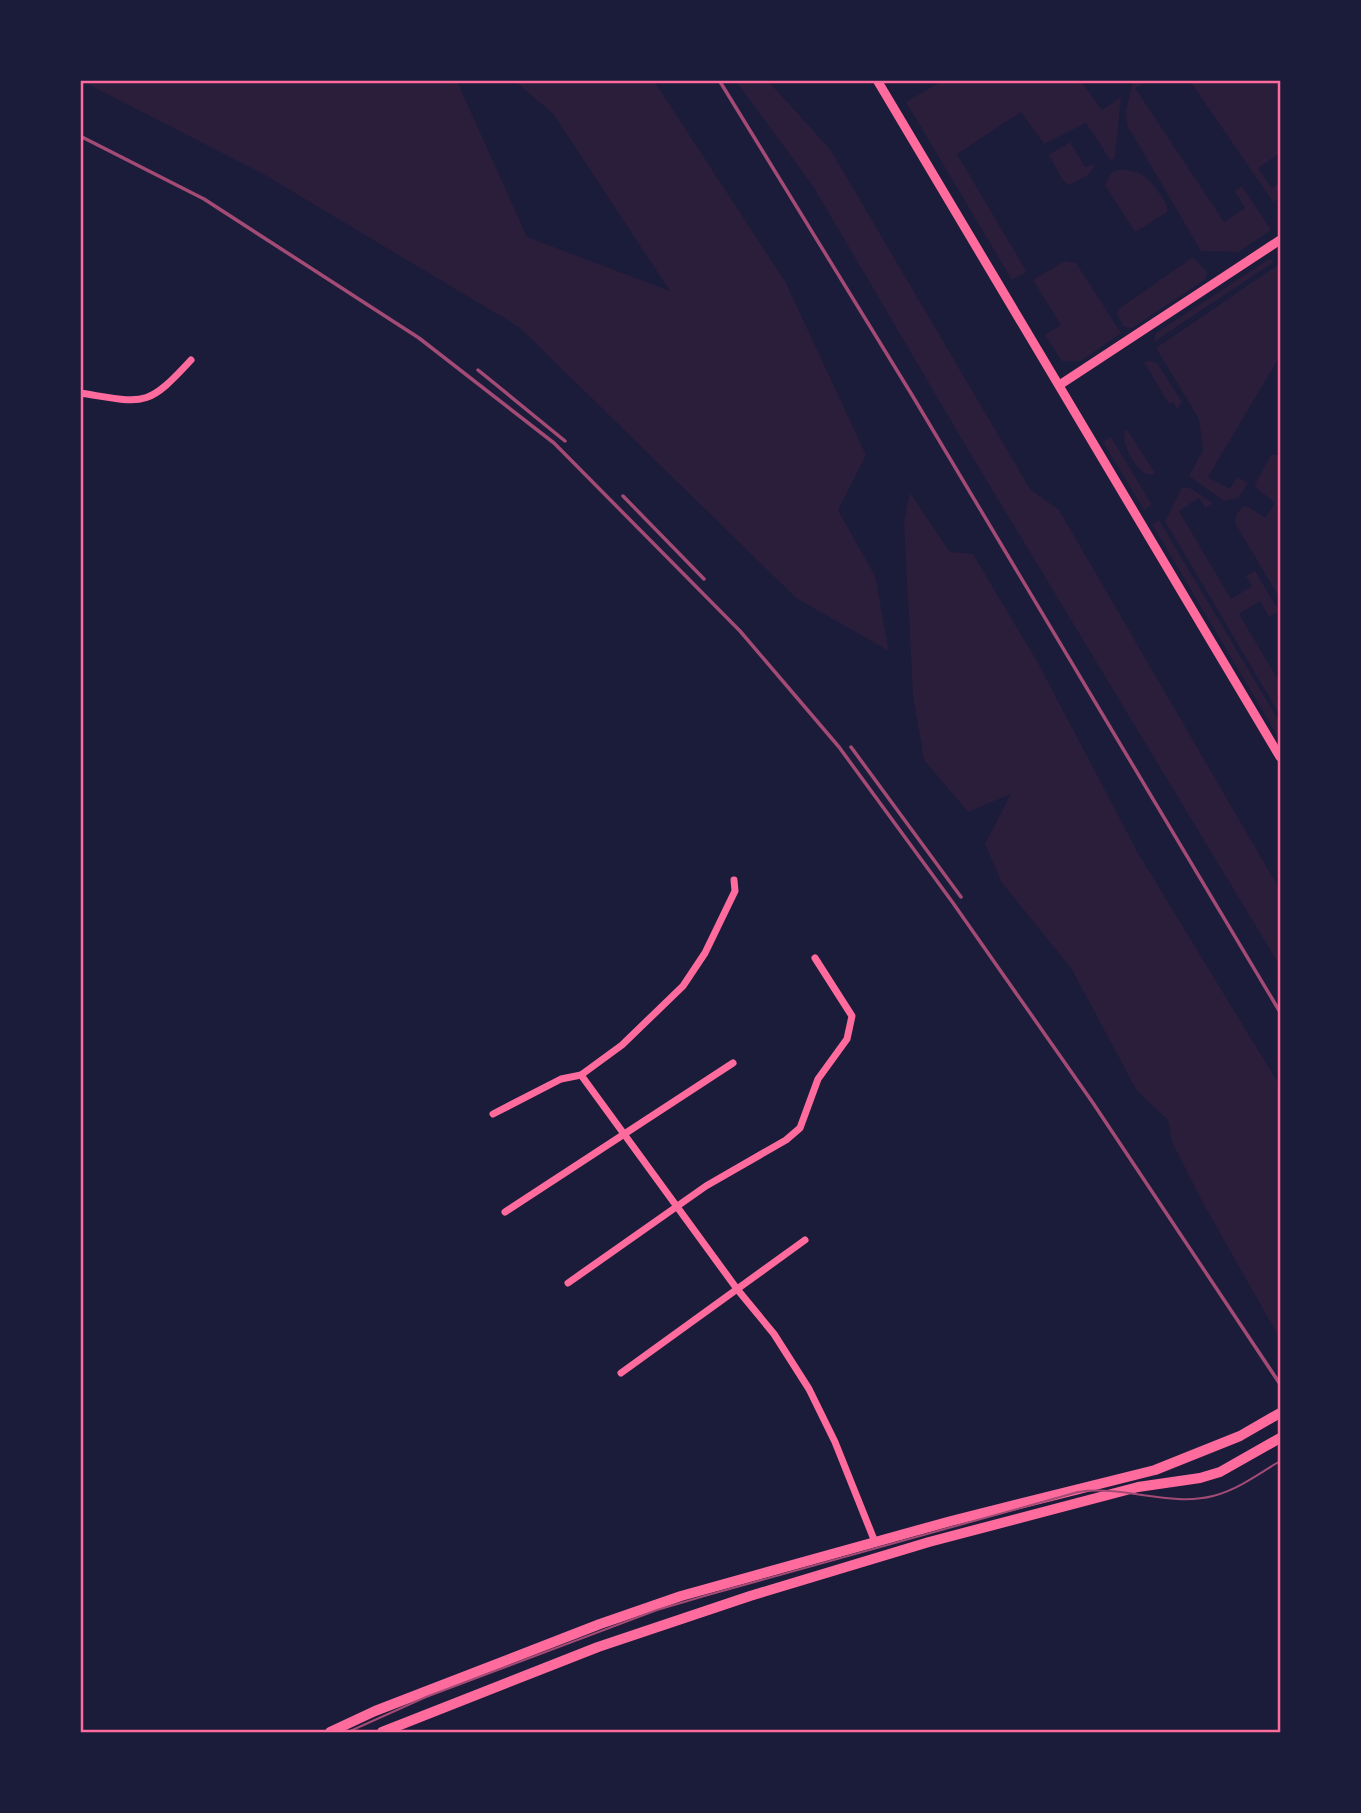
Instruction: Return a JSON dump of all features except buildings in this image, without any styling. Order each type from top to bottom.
[{"type":"main road","points":[[330,1732],[375,1711],[600,1624],[681,1596],[875,1542],[1155,1470],[1240,1436],[1280,1413]]},
{"type":"main road","points":[[382,1732],[598,1647],[750,1596],[929,1542],[1138,1487],[1220,1472],[1280,1438]]},
{"type":"street","points":[[877,80],[1280,757]]},
{"type":"street","points":[[1060,384],[1280,240]]},
{"type":"street","points":[[80,393],[142,400],[161,392],[191,360]]},
{"type":"street","points":[[493,1114],[561,1079],[581,1075],[622,1045],[684,986],[705,953],[735,891],[734,880]]},
{"type":"street","points":[[568,1283],[706,1186],[786,1140],[800,1128],[818,1079],[847,1039],[852,1016],[815,958]]},
{"type":"street","points":[[505,1212],[733,1063]]},
{"type":"street","points":[[581,1075],[737,1289],[774,1334],[809,1389],[835,1442],[875,1542]]},
{"type":"street","points":[[621,1373],[805,1240]]},
{"type":"shaded area","points":[[82,81],[457,81],[527,237],[670,291],[554,115],[515,81],[654,81],[786,283],[866,455],[838,510],[875,576],[889,651],[796,598],[519,327],[263,174]]},
{"type":"shaded area","points":[[736,81],[768,81],[830,149],[1030,489],[1059,510],[1280,890],[1280,966],[970,453],[813,186]]},
{"type":"shaded area","points":[[942,81],[1081,81],[1102,110],[1121,97],[1115,156],[1111,161],[1086,123],[1044,144],[1021,112],[957,154],[1025,269],[1025,273],[1012,280],[906,102]]},
{"type":"shaded area","points":[[1133,81],[1146,81],[1135,88],[1224,222],[1245,208],[1235,191],[1242,186],[1271,230],[1238,252],[1201,251],[1127,125],[1126,111]]},
{"type":"shaded area","points":[[1190,81],[1280,81],[1280,153],[1258,168],[1272,188],[1280,183],[1280,197],[1273,202]]},
{"type":"shaded area","points":[[1070,142],[1085,167],[1093,164],[1094,167],[1088,175],[1069,185],[1063,181],[1049,155]]},
{"type":"shaded area","points":[[1118,170],[1135,172],[1148,179],[1167,206],[1167,212],[1135,232],[1105,185],[1111,173]]},
{"type":"shaded area","points":[[1193,257],[1207,272],[1206,279],[1132,328],[1124,327],[1117,314],[1119,309]]},
{"type":"shaded area","points":[[1269,259],[1274,262],[1154,342],[1156,333]]},
{"type":"shaded area","points":[[1065,261],[1076,263],[1121,333],[1081,361],[1062,361],[1045,335],[1061,325],[1033,280]]},
{"type":"shaded area","points":[[1278,265],[1280,356],[1208,477],[1230,489],[1237,477],[1248,483],[1238,498],[1224,501],[1189,476],[1203,450],[1199,419],[1156,348]]},
{"type":"shaded area","points":[[1144,362],[1157,363],[1182,402],[1177,409],[1173,402],[1169,404]]},
{"type":"shaded area","points":[[1126,428],[1155,473],[1151,475],[1140,469],[1130,456],[1124,433]]},
{"type":"shaded area","points":[[1111,437],[1152,505],[1144,510],[1103,442]]},
{"type":"shaded area","points":[[1271,455],[1280,455],[1280,599],[1235,523],[1236,515],[1242,507],[1247,506],[1265,518],[1275,503],[1254,486]]},
{"type":"shaded area","points":[[1182,487],[1190,488],[1213,503],[1205,508],[1199,498],[1179,511],[1231,599],[1252,586],[1246,576],[1255,571],[1279,611],[1269,617],[1260,601],[1239,614],[1280,683],[1280,715],[1165,521]]},
{"type":"shaded area","points":[[910,493],[950,552],[973,554],[1038,663],[1138,853],[1280,1086],[1280,1339],[1203,1203],[1172,1142],[1168,1120],[1137,1091],[1071,968],[1002,883],[985,844],[1011,794],[968,812],[924,760],[913,695],[904,522]]},
{"type":"shaded area","points":[[1159,520],[1280,723],[1280,740],[1152,524]]},
{"type":"tram line","points":[[348,1732],[426,1697],[657,1610],[708,1595],[1078,1492],[1112,1491],[1180,1499],[1213,1496],[1239,1486],[1280,1461]]},
{"type":"railway","points":[[719,80],[912,395],[1280,1012]]},
{"type":"railway","points":[[80,136],[204,199],[419,338],[554,443],[740,631],[839,747],[953,903],[1093,1103],[1280,1384]]},
{"type":"railway","points":[[478,370],[565,441]]},
{"type":"railway","points":[[623,496],[704,579]]},
{"type":"railway","points":[[851,747],[961,897]]}]
